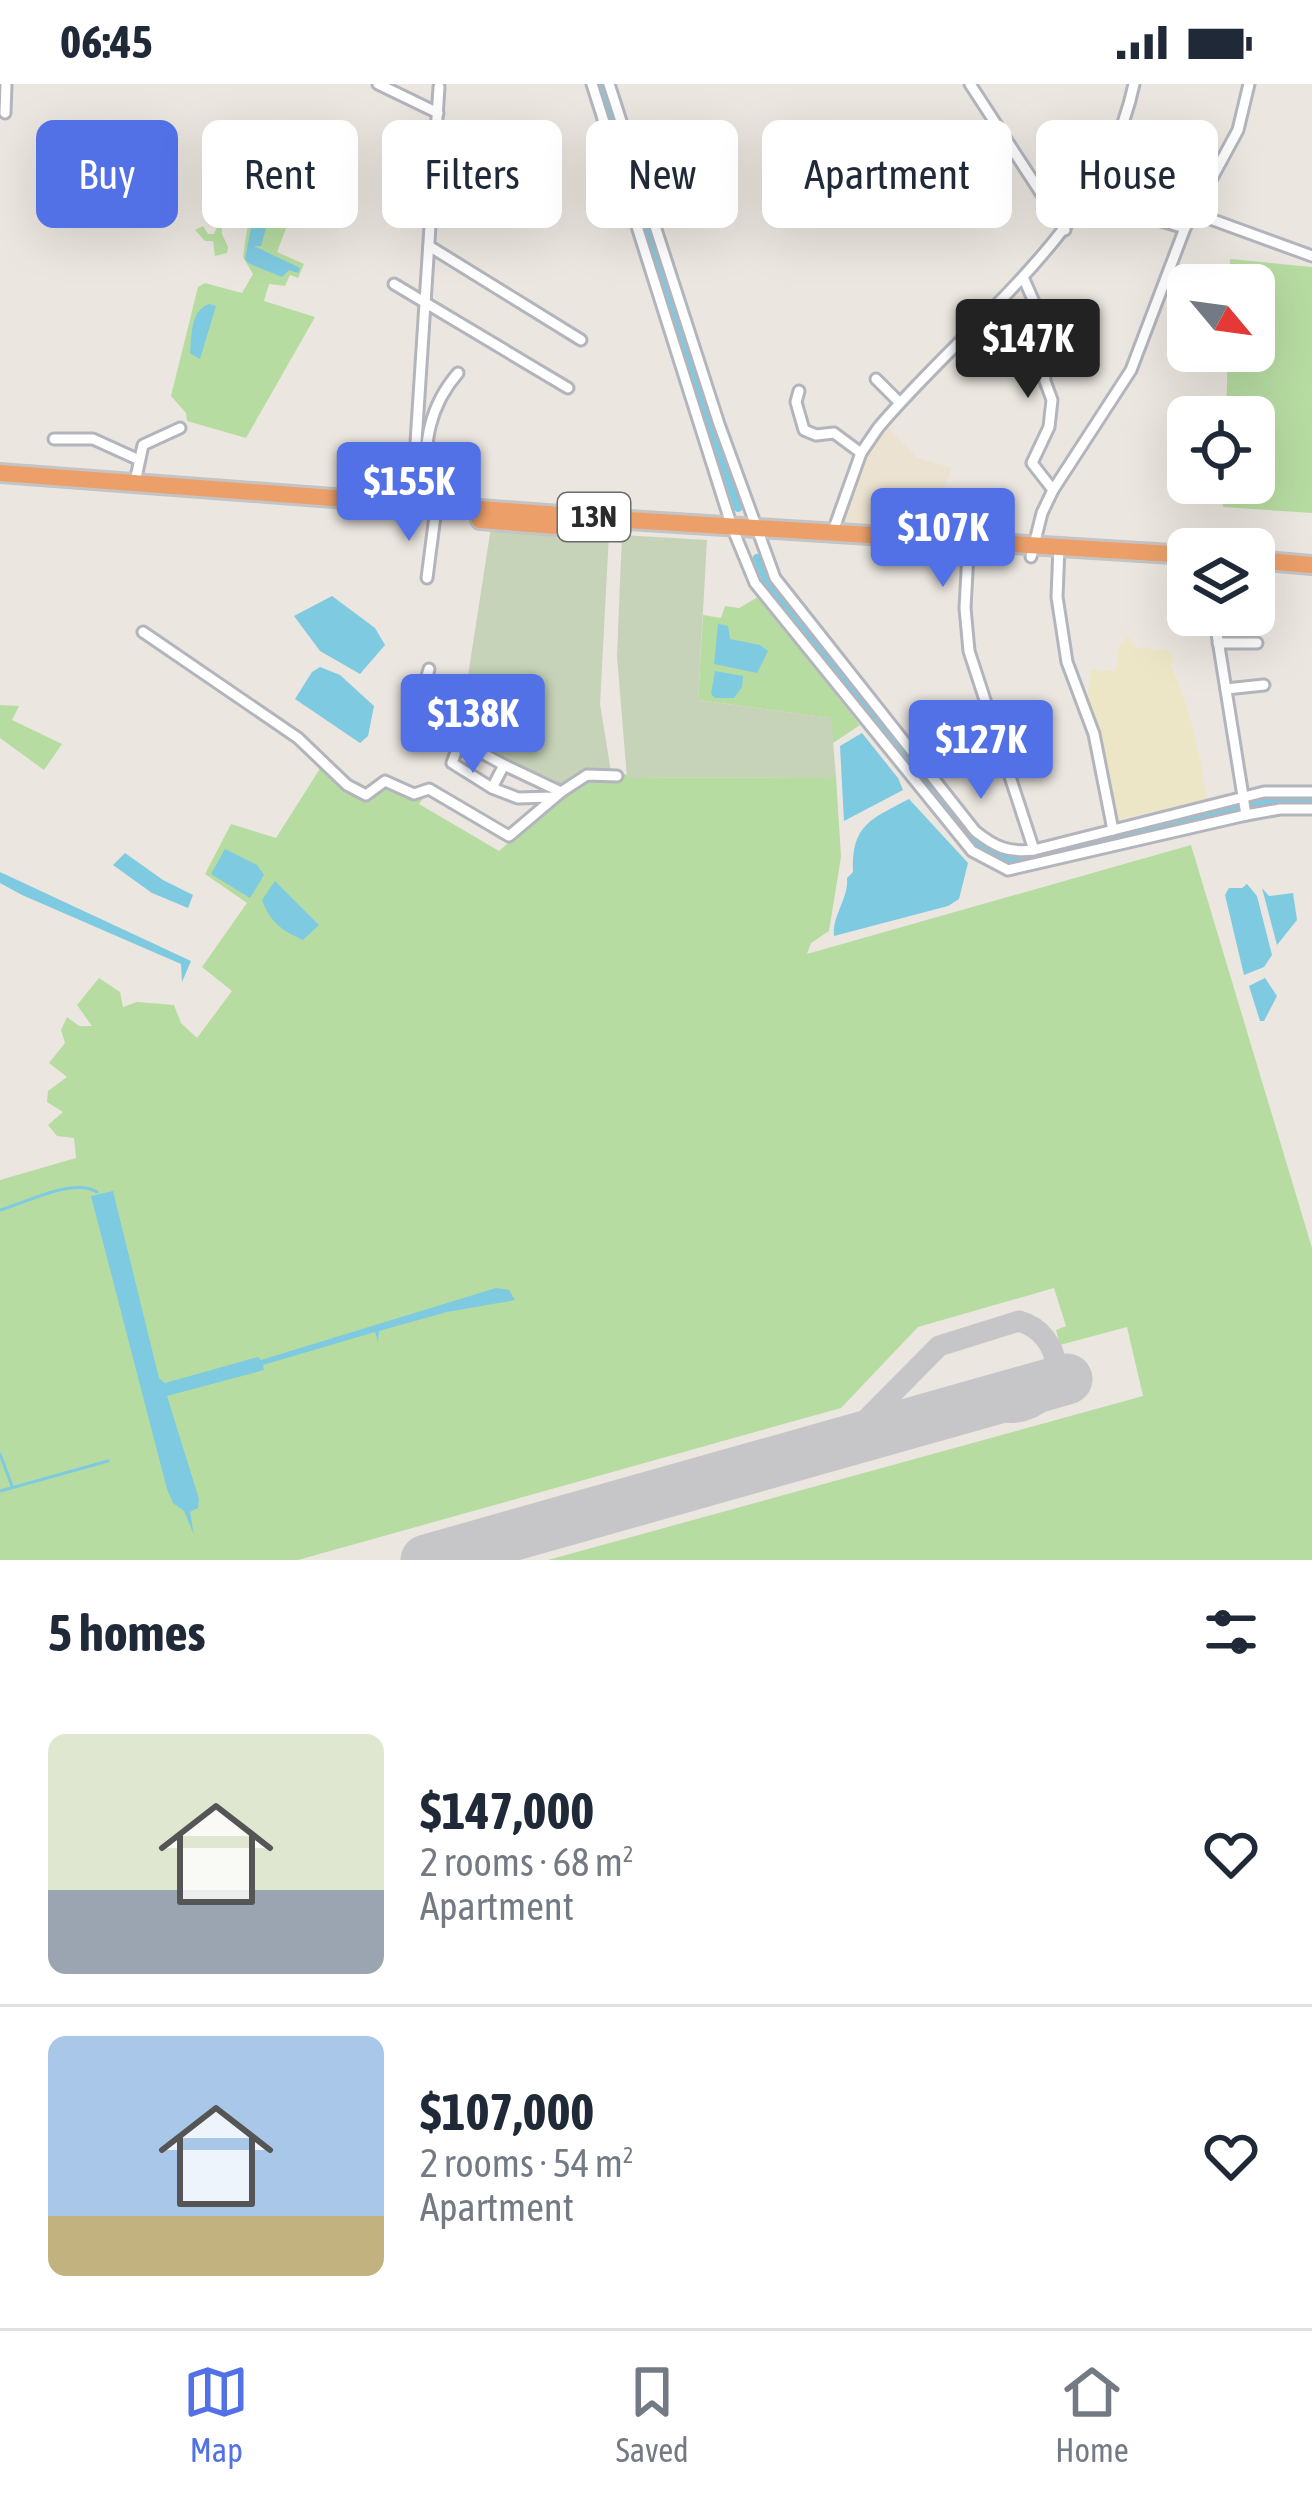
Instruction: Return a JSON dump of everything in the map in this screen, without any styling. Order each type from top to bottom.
[{"type":"highway","name":"13N","points":[[0,473],[968,554],[1032,551]]},
{"type":"highway","name":"13N","points":[[0,484],[423,508]]},
{"type":"highway","name":"13N","points":[[758,534],[832,534],[1032,551],[1167,555]]},
{"type":"highway","name":"13N","points":[[1059,552],[1167,564]]},
{"type":"highway","points":[[1275,562],[1312,565]]},
{"type":"highway","points":[[1275,572],[1312,575]]},
{"type":"street","points":[[5,113],[6,84]]},
{"type":"street","points":[[378,84],[438,113]]},
{"type":"street","points":[[592,84],[754,583],[972,851],[1008,870],[1245,806],[1264,792],[1312,792]]},
{"type":"street","points":[[609,84],[646,208],[775,578],[975,830],[993,845],[1012,852],[1245,806],[1312,809]]},
{"type":"street","points":[[832,534],[860,453],[899,402],[1065,230],[970,84]]},
{"type":"street","points":[[1123,120],[1134,84]]},
{"type":"street","points":[[1218,167],[1238,130],[1249,84]]},
{"type":"street","points":[[427,578],[423,303],[440,87]]},
{"type":"street","points":[[1218,221],[1312,256]]},
{"type":"street","points":[[1032,551],[1053,490],[1125,380],[1183,228]]},
{"type":"street","points":[[428,246],[581,340]]},
{"type":"street","points":[[1023,277],[1036,305],[1045,381],[1052,400],[1049,428],[1032,464],[1053,490]]},
{"type":"street","points":[[394,284],[568,388]]},
{"type":"street","points":[[423,508],[428,427],[439,394],[458,373]]},
{"type":"street","points":[[876,379],[899,402]]},
{"type":"street","points":[[799,391],[796,402],[805,430],[816,435],[834,433],[860,453]]},
{"type":"street","points":[[135,482],[143,445],[181,428]]},
{"type":"street","points":[[54,439],[83,436],[137,459]]},
{"type":"street","points":[[1059,552],[1057,597],[1067,662],[1094,734],[1113,830]]},
{"type":"street","points":[[968,554],[969,651],[1034,850]]},
{"type":"street","points":[[143,632],[298,738],[347,785],[362,793],[370,794],[385,781],[414,794],[428,788],[509,836],[587,776],[617,776]]},
{"type":"street","points":[[1217,636],[1245,806]]},
{"type":"street","points":[[1218,643],[1257,643]]},
{"type":"street","points":[[428,669],[416,717],[422,724],[558,794]]},
{"type":"street","points":[[1226,689],[1264,685]]},
{"type":"street","points":[[460,741],[452,763],[492,788],[518,798],[558,794]]},
{"type":"street","points":[[492,788],[504,765]]},
{"type":"shaded area","points":[[887,427],[916,457],[951,468],[935,520],[906,518],[904,533],[840,525],[863,460]]},
{"type":"green space","points":[[202,226],[214,234],[222,228],[227,253],[215,256],[213,241],[205,241],[195,230]]},
{"type":"green space","points":[[247,228],[286,228],[277,252],[304,264],[298,278],[290,275],[285,286],[269,284],[264,301],[315,317],[246,438],[187,421],[171,396],[198,287],[205,283],[242,293],[253,274],[243,257]]},
{"type":"green space","points":[[1230,259],[1312,267],[1312,513],[1223,507],[1275,504],[1275,396],[1227,396],[1227,372],[1275,372],[1275,264],[1230,264]]},
{"type":"green space","points":[[491,527],[609,534],[600,704],[611,772],[590,773],[559,791],[442,726],[468,676]]},
{"type":"green space","points":[[622,535],[707,540],[698,700],[831,718],[836,777],[627,778],[617,656]]},
{"type":"green space","points":[[758,597],[860,725],[833,743],[830,718],[698,700],[703,615],[721,618],[725,606],[739,608]]},
{"type":"green space","points":[[0,705],[19,706],[12,720],[62,744],[44,770],[0,738]]},
{"type":"green space","points":[[321,767],[346,791],[367,800],[389,786],[427,793],[419,804],[499,851],[561,798],[559,791],[590,773],[626,774],[628,778],[836,777],[841,857],[829,931],[811,943],[807,954],[1191,845],[1312,1248],[1312,1560],[548,1560],[1143,1396],[1127,1327],[1060,1345],[1056,1330],[1066,1326],[1054,1288],[918,1327],[841,1408],[298,1560],[0,1560],[0,1180],[76,1158],[74,1138],[57,1136],[48,1125],[63,1112],[47,1102],[48,1091],[67,1077],[49,1063],[65,1043],[61,1030],[67,1017],[79,1026],[92,1026],[77,1005],[99,978],[120,992],[123,1007],[137,1002],[174,1005],[181,1023],[197,1038],[232,991],[202,967],[247,903],[205,874],[231,824],[276,838]]},
{"type":"sand","points":[[1129,636],[1133,647],[1171,651],[1174,660],[1170,665],[1189,714],[1207,799],[1115,820],[1087,705],[1091,669],[1116,671],[1119,646]]},
{"type":"water","points":[[251,228],[266,228],[261,246],[254,246],[300,268],[282,277],[245,259]]},
{"type":"water","points":[[209,304],[216,306],[200,359],[190,353],[192,331],[198,312]]},
{"type":"water","points":[[332,596],[375,628],[385,645],[360,674],[320,651],[294,616]]},
{"type":"water","points":[[718,624],[728,626],[730,639],[768,651],[757,673],[714,664]]},
{"type":"water","points":[[320,667],[340,675],[374,706],[368,736],[360,743],[295,699]]},
{"type":"water","points":[[715,671],[743,676],[734,698],[711,694]]},
{"type":"water","points":[[862,733],[903,790],[844,821],[840,746]]},
{"type":"water","points":[[909,799],[968,863],[959,899],[834,936],[860,834],[874,818]]},
{"type":"water","points":[[225,849],[257,865],[264,875],[250,898],[211,874]]},
{"type":"water","points":[[125,853],[193,895],[188,908],[152,893],[113,865]]},
{"type":"water","points":[[0,872],[191,961],[182,982],[181,964],[22,895],[0,883]]},
{"type":"water","points":[[275,881],[319,925],[303,940],[278,925],[265,908],[262,900]]},
{"type":"water","points":[[1247,884],[1257,896],[1272,955],[1264,967],[1244,975],[1225,895],[1229,888]]},
{"type":"water","points":[[1262,888],[1269,896],[1293,893],[1297,920],[1277,945]]},
{"type":"water","points":[[1265,978],[1277,996],[1260,1021],[1249,986]]},
{"type":"water","points":[[113,1191],[159,1378],[165,1383],[258,1357],[261,1360],[496,1288],[509,1290],[515,1300],[447,1312],[379,1331],[378,1342],[375,1332],[263,1365],[264,1370],[167,1396],[199,1499],[198,1508],[190,1512],[194,1535],[167,1489],[91,1196]]},
{"type":"waterway","points":[[600,84],[738,508]]},
{"type":"waterway","points":[[757,558],[769,587],[986,852],[1009,859],[1034,859],[1260,802],[1312,802]]},
{"type":"waterway","points":[[0,1210],[63,1189],[97,1192]]},
{"type":"waterway","points":[[0,1454],[12,1486]]},
{"type":"waterway","points":[[0,1491],[108,1461]]},
{"type":"taxiway","points":[[794,1456],[852,1434],[939,1346],[1019,1321],[1045,1338],[1053,1351],[1055,1380],[1039,1404],[1016,1412],[966,1408]]},
{"type":"runway","points":[[426,1560],[1067,1379]]}]
